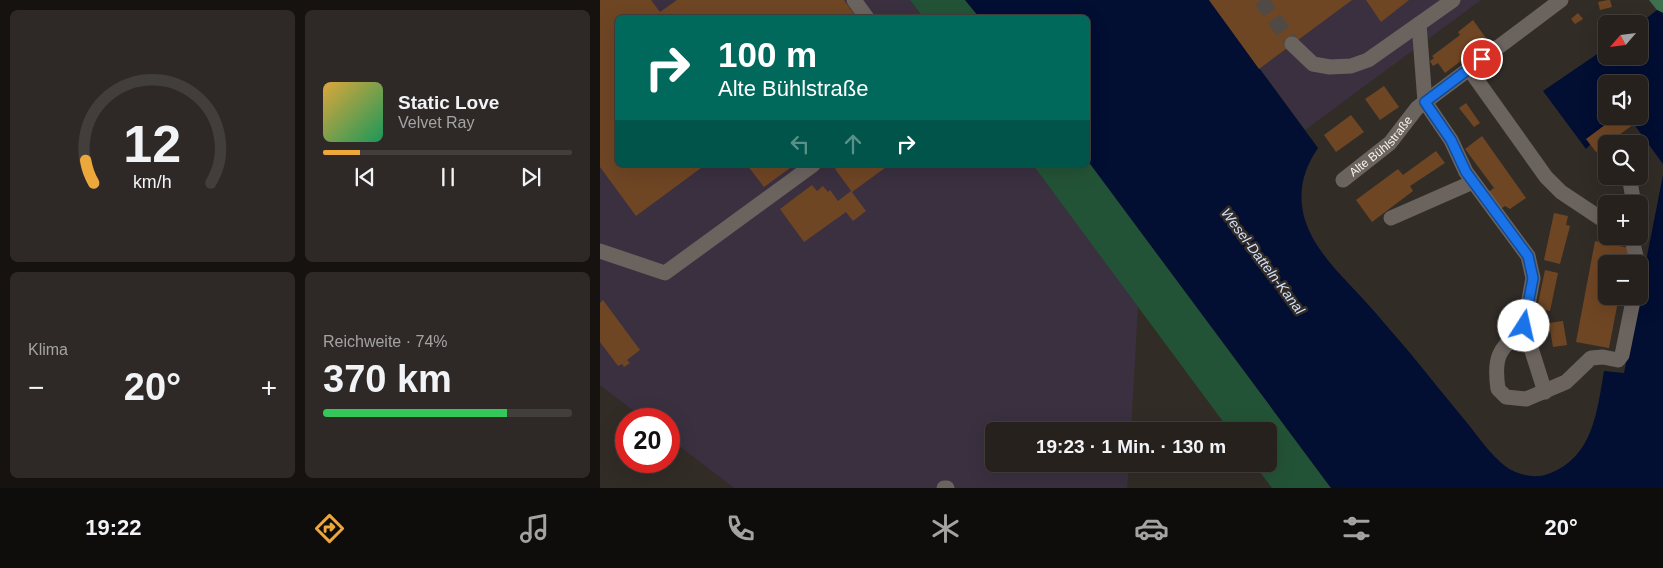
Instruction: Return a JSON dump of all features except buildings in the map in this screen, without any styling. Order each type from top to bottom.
[{"type":"lane","points":[[854,0],[865,15]]},
{"type":"lane","points":[[1292,44],[1313,64],[1330,67],[1351,66],[1368,60],[1453,0]]},
{"type":"lane","name":"Alte Bühlstraße","points":[[1343,180],[1390,143],[1409,116],[1425,102],[1560,0]]},
{"type":"lane","points":[[1419,24],[1425,102],[1451,140],[1473,182],[1528,256],[1533,278],[1524,326],[1545,392]]},
{"type":"lane","points":[[1468,69],[1546,176],[1561,192],[1598,217]]},
{"type":"lane","points":[[600,251],[665,272],[810,167]]},
{"type":"lane","points":[[1391,218],[1473,182]]},
{"type":"lane","points":[[1524,326],[1500,350],[1495,370],[1498,389],[1506,397],[1526,399],[1545,392],[1566,382],[1591,358],[1603,357],[1618,360],[1622,355],[1632,305]]},
{"type":"shaded area","points":[[600,0],[910,0],[921,15],[615,15],[615,167],[1034,167],[1138,306],[1132,422],[985,422],[985,472],[1128,472],[1127,488],[734,488],[680,446],[680,408],[630,408],[600,385]]},
{"type":"shaded area","points":[[1209,0],[1481,0],[1305,130]]},
{"type":"green space","points":[[910,0],[965,0],[977,15],[921,15]]},
{"type":"green space","points":[[1649,0],[1663,0],[1663,13],[1657,10]]},
{"type":"green space","points":[[1090,164],[1331,488],[1272,488],[1260,472],[1277,472],[1277,422],[1223,422],[1034,167],[1090,167]]},
{"type":"water","name":"Wesel-Datteln-Kanal","points":[[965,0],[1209,0],[1318,148],[1305,173],[1302,191],[1305,220],[1315,242],[1338,272],[1410,353],[1490,452],[1500,462],[1520,474],[1537,476],[1548,474],[1563,467],[1575,457],[1584,445],[1590,432],[1599,402],[1604,371],[1624,373],[1637,305],[1648,305],[1647,255],[1663,175],[1663,488],[1331,488],[1090,164],[1090,15],[977,15]]},
{"type":"water","points":[[1657,10],[1663,13],[1663,164],[1648,143],[1648,135],[1642,135],[1635,125],[1648,125],[1648,75],[1598,75],[1598,125],[1609,125],[1586,149],[1543,91],[1598,53],[1598,65],[1648,65],[1648,17]]},
{"type":"tunnel","points":[[1261,0],[1292,44]]},
{"type":"route","points":[[1482,59],[1425,102],[1451,140],[1466,172],[1528,256],[1533,278],[1524,326]]}]
